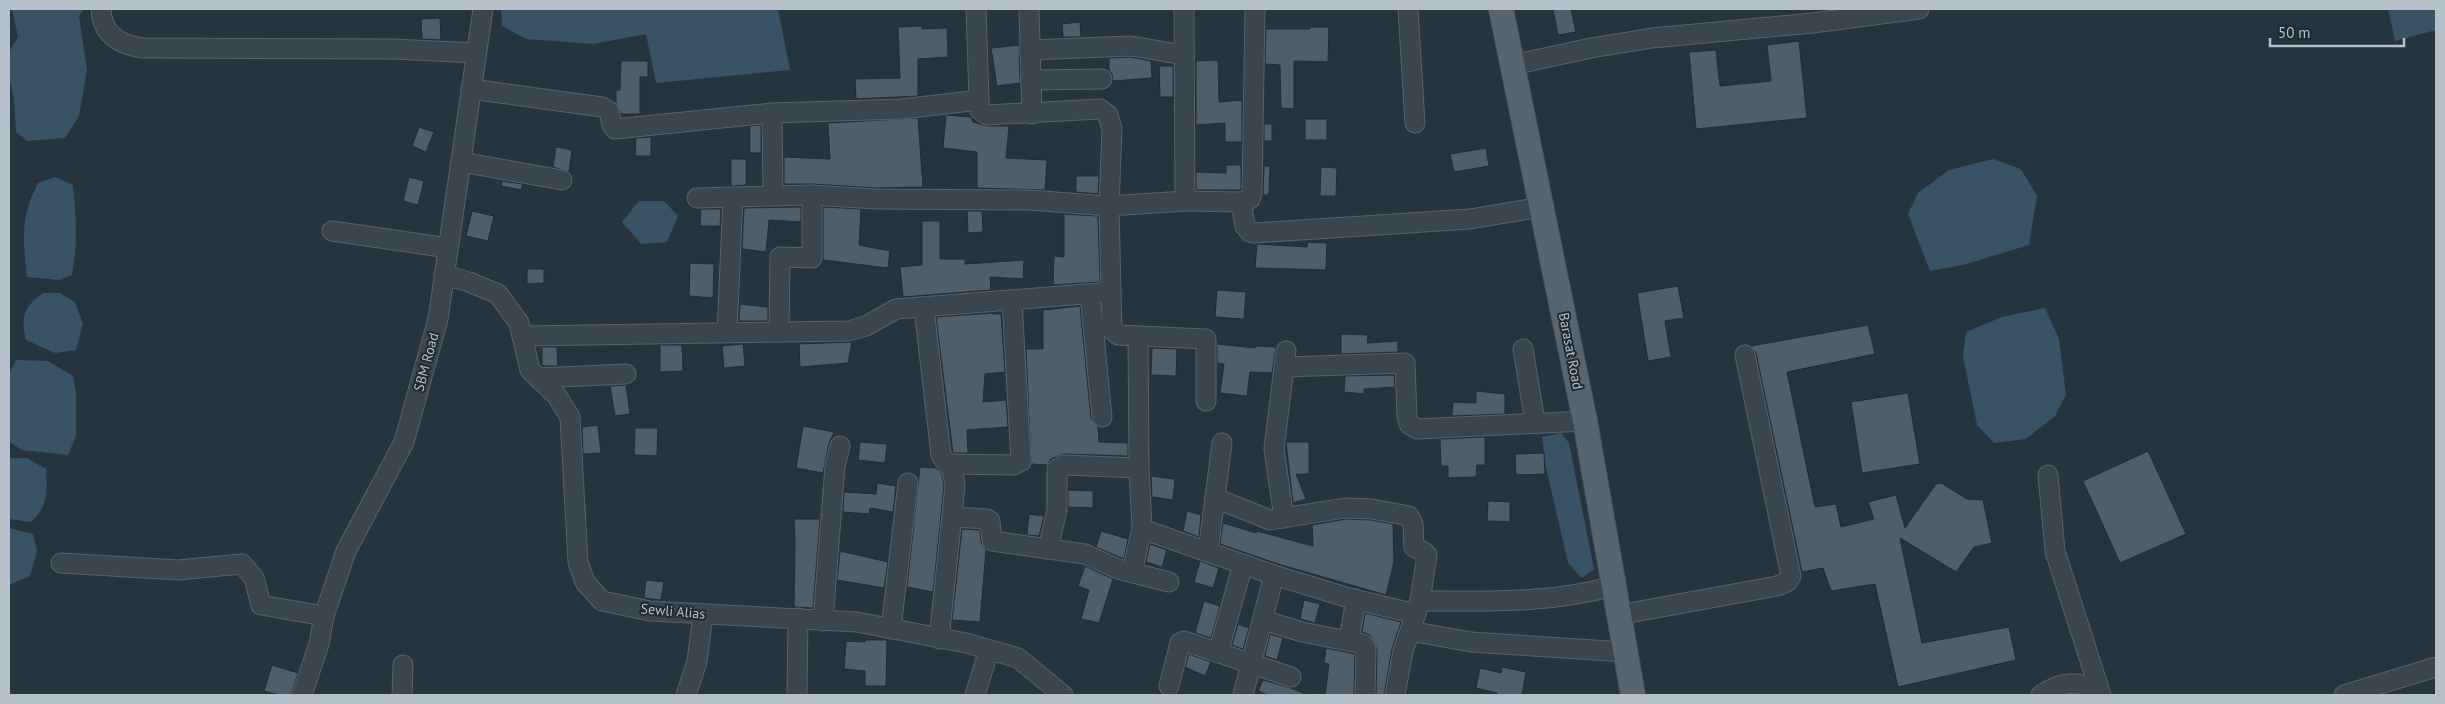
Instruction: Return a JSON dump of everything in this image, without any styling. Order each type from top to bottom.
[{"type":"main road","name":"Barasat Road","points":[[1501,9],[1585,421],[1633,695]]},
{"type":"street","points":[[100,9],[101,22],[111,35],[124,44],[143,48],[394,49],[476,53]]},
{"type":"street","name":"SBM Road","points":[[302,695],[319,644],[324,616],[346,551],[404,442],[438,319],[483,9]]},
{"type":"street","points":[[976,9],[980,110],[987,115],[1100,109],[1108,116],[1112,128],[1109,206],[1113,332],[1118,335],[1206,339],[1206,401]]},
{"type":"street","points":[[1029,9],[1032,114]]},
{"type":"street","points":[[1184,9],[1185,201]]},
{"type":"street","points":[[697,198],[812,195],[876,199],[1029,200],[1109,206],[1185,201],[1241,202],[1250,199],[1252,192],[1255,9]]},
{"type":"street","points":[[1408,9],[1415,123]]},
{"type":"street","points":[[1512,65],[1591,48],[1652,38],[1919,9]]},
{"type":"street","points":[[1029,50],[1131,46],[1184,55]]},
{"type":"street","points":[[1030,80],[1102,79]]},
{"type":"street","points":[[471,89],[602,107],[609,111],[612,125],[615,129],[772,113],[902,109],[979,100]]},
{"type":"street","points":[[772,113],[773,196]]},
{"type":"street","points":[[460,162],[562,180]]},
{"type":"street","points":[[779,332],[780,258],[812,258],[812,195]]},
{"type":"street","points":[[727,332],[733,197]]},
{"type":"street","points":[[1241,202],[1245,226],[1250,232],[1254,233],[1470,220],[1541,207]]},
{"type":"street","points":[[332,231],[448,248]]},
{"type":"street","name":"Sewli Alias","points":[[444,275],[470,282],[498,294],[519,323],[530,370],[557,396],[570,417],[578,562],[585,582],[602,601],[650,612],[857,622],[1018,658],[1063,695]]},
{"type":"street","points":[[522,336],[848,331],[866,326],[896,309],[1111,292]]},
{"type":"street","points":[[1090,295],[1102,417]]},
{"type":"street","points":[[947,464],[1013,465],[1021,461],[1012,301]]},
{"type":"street","points":[[924,308],[941,455],[952,468],[955,486],[939,639]]},
{"type":"street","points":[[1132,572],[1142,529],[1139,468],[1138,336]]},
{"type":"street","points":[[1523,349],[1535,422]]},
{"type":"street","points":[[1618,616],[1778,586],[1787,582],[1791,576],[1745,354]]},
{"type":"street","points":[[1284,518],[1274,449],[1285,359],[1404,363],[1407,416],[1410,424],[1417,429],[1585,421]]},
{"type":"street","points":[[538,378],[626,374]]},
{"type":"street","points":[[1208,552],[1222,443]]},
{"type":"street","points":[[823,621],[835,466],[840,446]]},
{"type":"street","points":[[1048,549],[1058,510],[1057,469],[1064,464],[1139,468]]},
{"type":"street","points":[[2048,475],[2055,551],[2100,692]]},
{"type":"street","points":[[890,629],[908,483]]},
{"type":"street","points":[[1215,498],[1263,518],[1284,518],[1345,508],[1372,509],[1409,516],[1413,524],[1414,547],[1427,555],[1415,615],[1401,658],[1395,695]]},
{"type":"street","points":[[952,517],[987,519],[990,521],[992,541],[1085,554],[1118,569],[1169,582]]},
{"type":"street","points":[[1142,529],[1274,575],[1415,615],[1471,642],[1625,652]]},
{"type":"street","points":[[61,563],[178,570],[242,564],[254,578],[261,605],[324,616]]},
{"type":"street","points":[[1218,653],[1243,564]]},
{"type":"street","points":[[1243,695],[1274,575]]},
{"type":"street","points":[[1415,615],[1501,601],[1586,594],[1613,586]]},
{"type":"street","points":[[1350,640],[1356,599]]},
{"type":"street","points":[[686,695],[697,662],[703,614]]},
{"type":"street","points":[[797,695],[798,618]]},
{"type":"street","points":[[1263,620],[1302,632],[1360,641],[1366,649],[1365,695]]},
{"type":"street","points":[[1169,686],[1182,641],[1291,677]]},
{"type":"street","points":[[975,695],[989,650]]},
{"type":"street","points":[[402,695],[403,665]]},
{"type":"street","points":[[2344,695],[2436,668]]},
{"type":"street","points":[[2041,695],[2063,683],[2084,684],[2100,692]]},
{"type":"water","points":[[12,9],[84,9],[79,16],[87,70],[79,116],[65,138],[27,141],[16,132],[14,99],[9,77],[9,52],[18,37]]},
{"type":"water","points":[[501,9],[778,9],[790,70],[656,83],[646,34],[593,44],[526,39],[502,26]]},
{"type":"water","points":[[2388,9],[2436,9],[2436,30],[2395,41]]},
{"type":"water","points":[[1993,159],[2021,169],[2037,196],[2029,245],[1963,265],[1930,271],[1908,214],[1918,193],[1949,170]]},
{"type":"water","points":[[55,177],[73,185],[76,230],[72,275],[59,280],[27,277],[24,228],[28,207],[38,183]]},
{"type":"water","points":[[639,201],[664,201],[678,216],[667,242],[641,244],[622,222]]},
{"type":"water","points":[[43,293],[60,293],[75,302],[83,324],[76,350],[55,353],[26,340],[23,325],[25,313],[31,303]]},
{"type":"water","points":[[2045,308],[2059,339],[2066,395],[2055,416],[2026,439],[1994,443],[1977,425],[1963,356],[1966,332],[2002,317]]},
{"type":"water","points":[[16,360],[48,361],[73,376],[76,394],[76,436],[68,455],[22,450],[9,442],[9,374]]},
{"type":"water","points":[[1561,433],[1569,443],[1594,569],[1582,578],[1568,563],[1546,467],[1542,437]]},
{"type":"water","points":[[9,458],[27,458],[46,469],[46,497],[41,510],[31,522],[9,519]]},
{"type":"water","points":[[9,528],[33,534],[37,551],[30,576],[9,585]]},
{"type":"building","points":[[1553,9],[1571,9],[1576,32],[1558,35]]},
{"type":"building","points":[[440,18],[441,40],[422,39],[421,19]]},
{"type":"building","points":[[1080,22],[1081,37],[1063,37],[1062,24]]},
{"type":"building","points":[[922,26],[922,29],[947,28],[948,57],[918,59],[918,96],[856,99],[855,79],[900,78],[898,27]]},
{"type":"building","points":[[1310,27],[1329,27],[1328,62],[1294,61],[1294,109],[1281,108],[1280,65],[1265,64],[1266,29],[1310,29]]},
{"type":"building","points":[[1799,41],[1807,118],[1696,129],[1689,52],[1716,50],[1720,86],[1771,81],[1767,45]]},
{"type":"building","points":[[1019,45],[1020,83],[997,86],[991,48]]},
{"type":"building","points":[[1130,57],[1151,61],[1152,78],[1113,81],[1109,70],[1109,58]]},
{"type":"building","points":[[1218,60],[1219,102],[1242,100],[1242,142],[1225,142],[1225,123],[1196,125],[1196,61]]},
{"type":"building","points":[[621,61],[648,61],[648,77],[640,77],[640,114],[621,114],[616,103],[616,90],[620,90]]},
{"type":"building","points":[[1159,66],[1173,66],[1173,97],[1160,97]]},
{"type":"building","points":[[946,115],[971,117],[973,122],[987,126],[1009,126],[1006,158],[1047,160],[1045,190],[977,188],[977,152],[943,148]]},
{"type":"building","points":[[918,118],[923,187],[876,188],[784,184],[784,157],[830,159],[828,123]]},
{"type":"building","points":[[1305,119],[1327,119],[1327,140],[1305,140]]},
{"type":"building","points":[[1264,124],[1272,124],[1272,141],[1264,141]]},
{"type":"building","points":[[761,125],[761,153],[750,153],[750,126]]},
{"type":"building","points":[[419,127],[434,132],[426,152],[412,146]]},
{"type":"building","points":[[651,137],[651,156],[635,156],[636,138]]},
{"type":"building","points":[[556,147],[572,150],[569,172],[553,167]]},
{"type":"building","points":[[1486,148],[1489,166],[1454,172],[1450,154]]},
{"type":"building","points":[[731,159],[746,159],[746,185],[731,186]]},
{"type":"building","points":[[1226,165],[1241,165],[1241,190],[1196,190],[1196,172],[1226,173]]},
{"type":"building","points":[[1264,166],[1270,166],[1269,195],[1263,195]]},
{"type":"building","points":[[1321,167],[1337,168],[1336,196],[1320,196]]},
{"type":"building","points":[[1076,176],[1099,176],[1098,194],[1076,192]]},
{"type":"building","points":[[409,177],[424,181],[418,205],[403,201]]},
{"type":"building","points":[[502,181],[523,184],[521,190],[501,186]]},
{"type":"building","points":[[801,207],[801,222],[769,220],[766,252],[742,249],[744,208]]},
{"type":"building","points":[[823,207],[861,209],[859,245],[890,251],[888,268],[823,260]]},
{"type":"building","points":[[701,209],[721,209],[720,226],[700,226]]},
{"type":"building","points":[[472,211],[494,216],[488,241],[466,236]]},
{"type":"building","points":[[967,211],[982,211],[983,232],[968,233]]},
{"type":"building","points":[[1064,214],[1098,216],[1100,282],[1053,285],[1054,256],[1064,257]]},
{"type":"building","points":[[922,221],[940,221],[940,259],[965,259],[965,264],[1024,260],[1023,279],[990,277],[991,290],[903,297],[900,267],[922,265]]},
{"type":"building","points":[[1308,242],[1327,243],[1326,270],[1255,268],[1257,244],[1307,247]]},
{"type":"building","points":[[690,263],[714,264],[713,298],[689,296]]},
{"type":"building","points":[[527,269],[544,269],[544,283],[527,284]]},
{"type":"building","points":[[1678,286],[1684,318],[1665,321],[1671,357],[1648,361],[1637,293]]},
{"type":"building","points":[[1217,290],[1246,292],[1244,319],[1215,317]]},
{"type":"building","points":[[740,304],[768,307],[768,321],[739,321]]},
{"type":"building","points":[[1080,306],[1091,419],[1098,427],[1099,442],[1128,443],[1128,456],[1064,454],[1051,459],[1047,465],[1031,464],[1026,349],[1043,349],[1043,310]]},
{"type":"building","points":[[1001,314],[1005,372],[985,374],[983,402],[1006,400],[1008,427],[967,430],[968,453],[953,453],[936,317]]},
{"type":"building","points":[[1868,325],[1875,354],[1787,372],[1815,507],[1836,504],[1841,527],[1874,519],[1868,502],[1896,495],[1905,528],[1936,484],[1941,483],[1967,499],[1983,500],[1992,543],[1974,547],[1956,572],[1900,538],[1922,643],[2009,627],[2016,660],[1898,687],[1875,584],[1831,591],[1823,568],[1802,572],[1756,353],[1751,346]]},
{"type":"building","points":[[1341,334],[1368,335],[1367,343],[1398,341],[1398,352],[1341,354]]},
{"type":"building","points":[[852,342],[848,363],[800,367],[799,344]]},
{"type":"building","points":[[743,344],[745,366],[724,368],[722,346]]},
{"type":"building","points":[[1217,344],[1255,348],[1256,346],[1276,347],[1272,373],[1250,372],[1247,396],[1220,393],[1224,364],[1217,363]]},
{"type":"building","points":[[660,345],[682,345],[683,371],[660,372]]},
{"type":"building","points":[[542,347],[557,347],[558,366],[542,366]]},
{"type":"building","points":[[1152,348],[1177,349],[1176,376],[1151,375]]},
{"type":"building","points":[[1394,375],[1395,387],[1364,389],[1364,394],[1344,392],[1345,376]]},
{"type":"building","points":[[626,385],[630,414],[615,416],[610,386]]},
{"type":"building","points":[[1476,391],[1505,394],[1505,414],[1452,416],[1453,402],[1476,403]]},
{"type":"building","points":[[1908,393],[1920,464],[1862,473],[1851,402]]},
{"type":"building","points":[[598,425],[601,453],[583,454],[582,427]]},
{"type":"building","points":[[803,426],[834,432],[829,443],[823,473],[796,468]]},
{"type":"building","points":[[635,428],[658,428],[657,456],[634,455]]},
{"type":"building","points":[[1485,437],[1485,465],[1477,465],[1476,477],[1448,478],[1448,466],[1441,466],[1440,439]]},
{"type":"building","points":[[860,442],[887,444],[885,463],[858,460]]},
{"type":"building","points":[[1286,442],[1309,442],[1309,474],[1296,474],[1306,499],[1293,503]]},
{"type":"building","points":[[2148,451],[2186,534],[2120,563],[2083,481]]},
{"type":"building","points":[[1544,453],[1545,474],[1516,475],[1515,454]]},
{"type":"building","points":[[920,467],[936,468],[942,474],[944,486],[933,592],[907,587]]},
{"type":"building","points":[[1151,476],[1175,479],[1173,500],[1152,497]]},
{"type":"building","points":[[877,483],[896,486],[893,512],[870,508],[869,514],[843,512],[844,492],[876,494]]},
{"type":"building","points":[[1068,490],[1093,491],[1093,508],[1068,507]]},
{"type":"building","points":[[1488,501],[1510,502],[1510,522],[1487,521]]},
{"type":"building","points":[[1187,511],[1201,515],[1199,537],[1183,531]]},
{"type":"building","points":[[1029,514],[1044,516],[1039,536],[1027,535]]},
{"type":"building","points":[[794,519],[820,519],[813,608],[794,607]]},
{"type":"building","points":[[1346,519],[1371,520],[1393,524],[1394,562],[1386,595],[1278,564],[1220,544],[1223,523],[1256,533],[1257,531],[1313,546],[1312,525]]},
{"type":"building","points":[[962,529],[980,530],[981,543],[986,550],[980,622],[952,620]]},
{"type":"building","points":[[1101,531],[1128,539],[1124,559],[1096,547]]},
{"type":"building","points":[[1150,544],[1167,550],[1162,567],[1146,562]]},
{"type":"building","points":[[840,551],[888,562],[884,588],[837,580]]},
{"type":"building","points":[[1200,561],[1219,568],[1213,588],[1194,582]]},
{"type":"building","points":[[1085,566],[1113,579],[1099,623],[1081,619],[1089,590],[1078,586]]},
{"type":"building","points":[[646,580],[664,582],[661,600],[644,598]]},
{"type":"building","points":[[1304,600],[1320,604],[1315,623],[1300,619]]},
{"type":"building","points":[[1204,601],[1220,606],[1211,638],[1195,633]]},
{"type":"building","points":[[1365,613],[1401,622],[1392,649],[1384,695],[1376,695],[1377,649],[1370,635],[1362,632]]},
{"type":"building","points":[[1238,624],[1249,628],[1243,649],[1232,645]]},
{"type":"building","points":[[1270,634],[1283,638],[1277,660],[1265,656]]},
{"type":"building","points":[[865,640],[887,640],[886,686],[865,686],[865,671],[844,669],[846,641],[865,642]]},
{"type":"building","points":[[1326,648],[1355,654],[1354,695],[1325,695],[1329,664],[1324,663]]},
{"type":"building","points":[[1189,654],[1211,662],[1205,676],[1185,667]]},
{"type":"building","points":[[272,665],[298,673],[291,695],[279,695],[264,691]]},
{"type":"building","points":[[1502,667],[1526,672],[1522,695],[1497,695],[1497,693],[1476,688],[1480,668],[1501,673]]},
{"type":"building","points":[[1263,680],[1307,695],[1268,695],[1258,691]]}]
